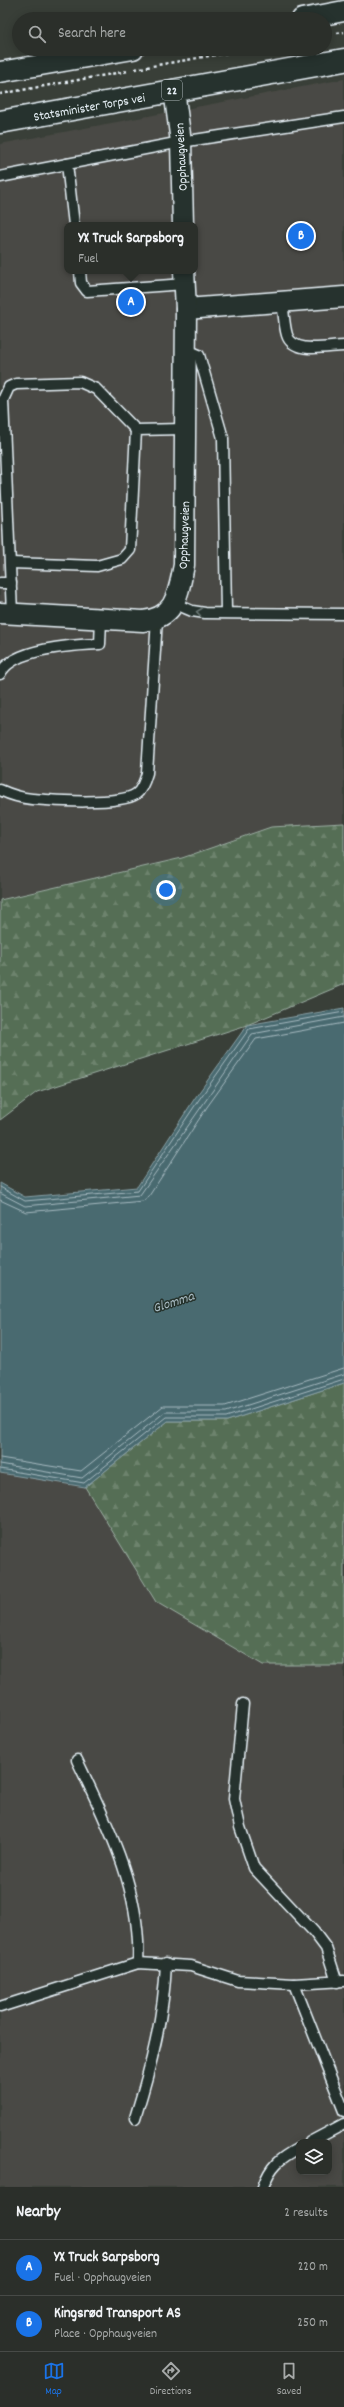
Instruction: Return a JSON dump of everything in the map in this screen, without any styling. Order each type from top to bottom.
[{"type":"highway","name":"Statsminister Torps vei","points":[[0,122],[344,60]]},
{"type":"street","points":[[332,13],[344,11]]},
{"type":"street","points":[[0,72],[92,56]]},
{"type":"street","name":"Opphaugveien","points":[[174,90],[181,142],[183,222]]},
{"type":"street","name":"Opphaugveien","points":[[157,619],[168,613],[173,603],[180,588],[184,565],[186,309],[184,278]]},
{"type":"street","points":[[186,309],[344,298]]},
{"type":"street","points":[[6,613],[101,619],[157,619]]},
{"type":"lane","points":[[0,177],[181,142],[344,118]]},
{"type":"lane","points":[[67,164],[74,222]]},
{"type":"lane","points":[[80,274],[81,282],[87,291],[184,278]]},
{"type":"lane","points":[[282,303],[286,334],[294,344],[301,347],[344,346]]},
{"type":"lane","points":[[185,349],[199,355],[223,438],[226,612]]},
{"type":"lane","points":[[6,613],[11,583],[11,563],[3,400],[9,388],[16,384],[80,382],[96,389],[136,430],[184,429]]},
{"type":"lane","points":[[11,563],[97,566],[122,560],[130,550],[136,430]]},
{"type":"lane","points":[[0,583],[11,583]]},
{"type":"lane","points":[[173,603],[192,611],[344,614]]},
{"type":"lane","points":[[0,674],[6,664],[21,656],[64,645],[100,644],[101,619]]},
{"type":"lane","points":[[0,790],[14,796],[32,800],[111,801],[128,798],[137,794],[147,773],[157,619]]},
{"type":"lane","points":[[0,2007],[138,1963],[166,1963],[192,1966],[238,1981],[294,1984],[341,1982],[326,1948],[314,1932],[276,1894],[254,1868],[240,1827],[234,1799],[243,1704]]},
{"type":"lane","points":[[77,1760],[124,1865],[136,1919],[139,1946],[138,1963]]},
{"type":"lane","points":[[135,2118],[150,2071],[165,1992],[166,1963]]},
{"type":"lane","points":[[294,1984],[344,2111]]},
{"type":"lane","points":[[316,2139],[344,2124]]},
{"type":"lane","points":[[263,2187],[268,2172],[287,2154],[296,2150]]},
{"type":"path","points":[[0,94],[210,56]]},
{"type":"shaded area","points":[[344,79],[344,823],[271,827],[182,858],[0,900],[0,144]]},
{"type":"shaded area","points":[[344,1383],[344,2187],[0,2187],[0,1473],[85,1487],[168,1421],[227,1421]]},
{"type":"green space","points":[[344,823],[344,984],[247,1025],[37,1092],[0,1120],[0,900],[182,858],[271,827]]},
{"type":"green space","points":[[344,1383],[344,1665],[263,1665],[156,1602],[85,1487],[168,1421],[227,1421]]},
{"type":"water","name":"Glomma","points":[[344,1008],[344,1383],[227,1421],[168,1421],[85,1487],[0,1473],[0,1183],[25,1197],[137,1187],[195,1098],[247,1025]]},
{"type":"place","name":"Kingsrød Transport AS","points":[[301,236]]},
{"type":"place","name":"YX Truck Sarpsborg","points":[[131,302]]}]
